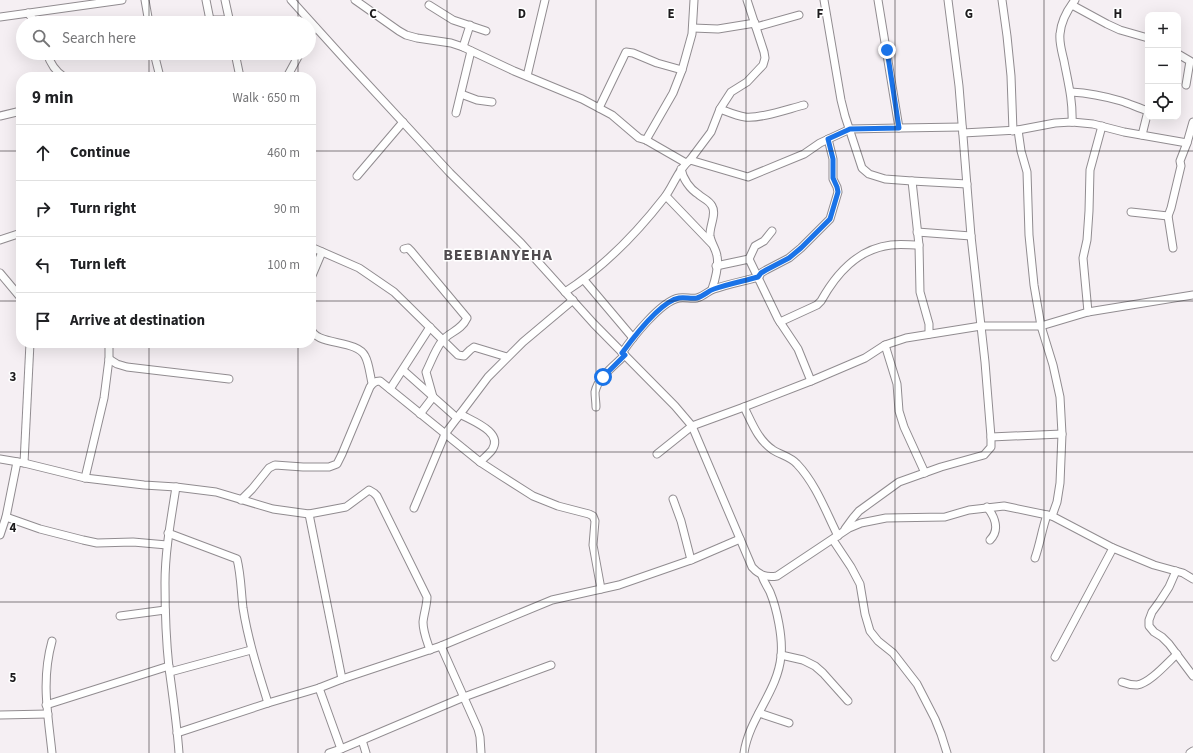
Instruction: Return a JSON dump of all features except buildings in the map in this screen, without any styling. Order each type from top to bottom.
[{"type":"street","points":[[0,17],[122,0]]},
{"type":"street","points":[[145,0],[148,16]]},
{"type":"street","points":[[206,0],[209,16]]},
{"type":"street","points":[[225,0],[228,16]]},
{"type":"street","points":[[291,0],[305,16]]},
{"type":"street","points":[[355,0],[406,35],[451,43],[463,47],[599,108],[621,122],[639,138],[646,140],[685,164],[748,177],[804,154],[828,139],[850,129],[899,128],[1016,131],[1055,123],[1072,122],[1093,124],[1124,132],[1187,142]]},
{"type":"street","points":[[527,76],[545,0]]},
{"type":"street","points":[[646,140],[673,93],[682,70],[693,28],[694,0]]},
{"type":"street","points":[[565,292],[584,280],[636,232],[666,196],[685,164],[711,132],[720,110],[731,92],[747,82],[763,65],[764,52],[748,0]]},
{"type":"street","points":[[824,0],[841,100],[862,168],[869,174],[885,178],[966,184]]},
{"type":"street","points":[[878,0],[899,128]]},
{"type":"street","points":[[838,536],[859,511],[899,482],[941,467],[984,455],[990,447],[991,437],[985,362],[970,236],[959,86],[948,0]]},
{"type":"street","points":[[1002,0],[1008,36],[1016,131],[1027,172],[1028,235],[1034,285],[1041,326],[1053,366],[1060,397],[1062,434],[1060,483],[1057,502],[1043,527],[1039,548],[1035,558]]},
{"type":"street","points":[[1072,122],[1071,92],[1061,46],[1060,33],[1063,20],[1073,2],[1107,24],[1120,30],[1145,37]]},
{"type":"street","points":[[429,5],[453,20],[486,31]]},
{"type":"street","points":[[693,28],[718,29],[755,25],[799,15]]},
{"type":"street","points":[[463,47],[470,25]]},
{"type":"street","points":[[316,28],[450,172],[521,243],[572,300],[675,406],[692,426],[752,567],[762,576],[777,576],[855,525],[890,518],[944,517],[969,510],[1004,506],[1050,515],[1114,548],[1154,565],[1176,571],[1193,579]]},
{"type":"street","points":[[456,112],[462,94],[471,51]]},
{"type":"street","points":[[599,108],[626,52],[682,70]]},
{"type":"street","points":[[1181,56],[1190,61],[1186,85]]},
{"type":"street","points":[[49,60],[53,68],[58,72]]},
{"type":"street","points":[[156,60],[159,72]]},
{"type":"street","points":[[236,60],[239,72]]},
{"type":"street","points":[[290,72],[296,60]]},
{"type":"street","points":[[1071,92],[1120,100],[1148,111],[1142,135]]},
{"type":"street","points":[[462,94],[477,100],[492,102]]},
{"type":"street","points":[[720,110],[744,117],[750,117],[767,115],[804,105]]},
{"type":"street","points":[[0,116],[16,112]]},
{"type":"street","points":[[357,176],[403,122]]},
{"type":"street","points":[[1173,248],[1168,216],[1181,166],[1180,161],[1193,122]]},
{"type":"street","points":[[1088,312],[1083,258],[1087,240],[1090,170],[1102,126]]},
{"type":"street","points":[[596,408],[596,391],[598,383],[623,354],[633,338],[653,316],[670,302],[679,298],[697,298],[706,294],[712,289],[758,277],[761,273],[789,258],[830,219],[838,192],[833,178],[833,159],[828,139]]},
{"type":"street","points":[[685,164],[684,179],[694,191],[712,206],[713,211],[710,237],[718,257],[716,277],[712,289]]},
{"type":"street","points":[[912,181],[919,245],[920,292],[929,324],[929,334]]},
{"type":"street","points":[[666,196],[714,246]]},
{"type":"street","points":[[1131,212],[1168,216]]},
{"type":"street","points":[[749,259],[755,246],[764,240],[772,231]]},
{"type":"street","points":[[917,232],[970,236]]},
{"type":"street","points":[[0,240],[16,235]]},
{"type":"street","points":[[780,322],[817,305],[840,272],[853,260],[867,252],[890,245],[919,245]]},
{"type":"street","points":[[404,248],[408,248],[411,251],[467,318],[464,324],[443,340],[426,372],[434,397]]},
{"type":"street","points":[[316,249],[359,268],[394,292],[461,356],[464,356],[474,348],[507,357]]},
{"type":"street","points":[[316,266],[322,252]]},
{"type":"street","points":[[749,259],[780,322],[798,349],[811,381]]},
{"type":"street","points":[[716,266],[749,259]]},
{"type":"street","points":[[0,273],[16,292]]},
{"type":"street","points":[[584,280],[633,338]]},
{"type":"street","points":[[657,454],[692,426],[811,381],[865,358],[885,345],[906,338],[981,326],[1041,326],[1088,312],[1193,295]]},
{"type":"street","points":[[414,508],[445,434],[488,377],[523,342],[572,300]]},
{"type":"street","points":[[390,389],[430,327]]},
{"type":"street","points":[[241,500],[269,468],[275,465],[329,467],[337,464],[372,383],[365,355],[359,349],[316,336]]},
{"type":"street","points":[[885,345],[897,384],[899,411],[904,427],[925,473]]},
{"type":"street","points":[[0,536],[20,462],[30,348]]},
{"type":"street","points":[[86,478],[104,398],[109,359],[108,348]]},
{"type":"street","points":[[109,359],[126,367],[229,379]]},
{"type":"street","points":[[403,370],[459,416],[490,430],[494,436],[492,450],[480,462]]},
{"type":"street","points":[[372,383],[380,381],[480,462],[533,496],[558,506],[592,516],[595,521],[593,545],[601,589]]},
{"type":"street","points":[[420,414],[434,397]]},
{"type":"street","points":[[744,407],[757,434],[764,443],[796,463],[811,482],[860,584],[865,614],[870,631],[879,642],[893,653],[917,684],[935,719],[947,753]]},
{"type":"street","points":[[991,437],[1062,434]]},
{"type":"street","points":[[0,458],[86,478],[216,492],[273,509],[308,514],[346,507],[369,490],[374,493],[427,597],[423,630],[430,650]]},
{"type":"street","points":[[176,487],[166,545],[165,582],[170,669],[178,753]]},
{"type":"street","points":[[673,499],[681,521],[691,560]]},
{"type":"street","points":[[986,507],[994,516],[995,523],[994,536],[990,540]]},
{"type":"street","points":[[308,514],[342,679]]},
{"type":"street","points":[[6,517],[40,529],[97,543],[133,542],[166,545]]},
{"type":"street","points":[[168,533],[237,559],[243,607],[251,650],[268,703]]},
{"type":"street","points":[[177,733],[319,688],[430,650],[552,600],[619,585],[691,560],[740,539]]},
{"type":"street","points":[[1055,657],[1114,548]]},
{"type":"street","points":[[1176,571],[1169,587],[1152,612],[1149,620],[1149,626],[1154,632],[1165,640],[1193,676]]},
{"type":"street","points":[[744,753],[748,736],[775,681],[779,670],[781,655],[780,634],[776,615],[770,592],[764,583],[762,576]]},
{"type":"street","points":[[120,616],[166,610]]},
{"type":"street","points":[[52,641],[45,677],[46,705],[52,753]]},
{"type":"street","points":[[441,646],[478,729],[481,753]]},
{"type":"street","points":[[46,705],[170,669],[251,650]]},
{"type":"street","points":[[1122,682],[1131,685],[1139,685],[1152,677],[1177,654]]},
{"type":"street","points":[[781,655],[804,660],[815,666],[848,701]]},
{"type":"street","points":[[319,688],[337,752],[464,697],[551,665]]},
{"type":"street","points":[[759,713],[789,723]]},
{"type":"street","points":[[0,715],[48,714]]},
{"type":"street","points":[[362,740],[366,753]]},
{"type":"district","name":"BEEBIANYEHA","points":[[498,255]]},
{"type":"route","points":[[603,377],[625,355],[622,353],[633,338],[653,316],[670,302],[679,298],[697,298],[706,294],[712,289],[758,277],[761,273],[789,258],[830,219],[838,192],[833,178],[833,159],[828,139],[850,129],[899,128],[887,50]]}]
